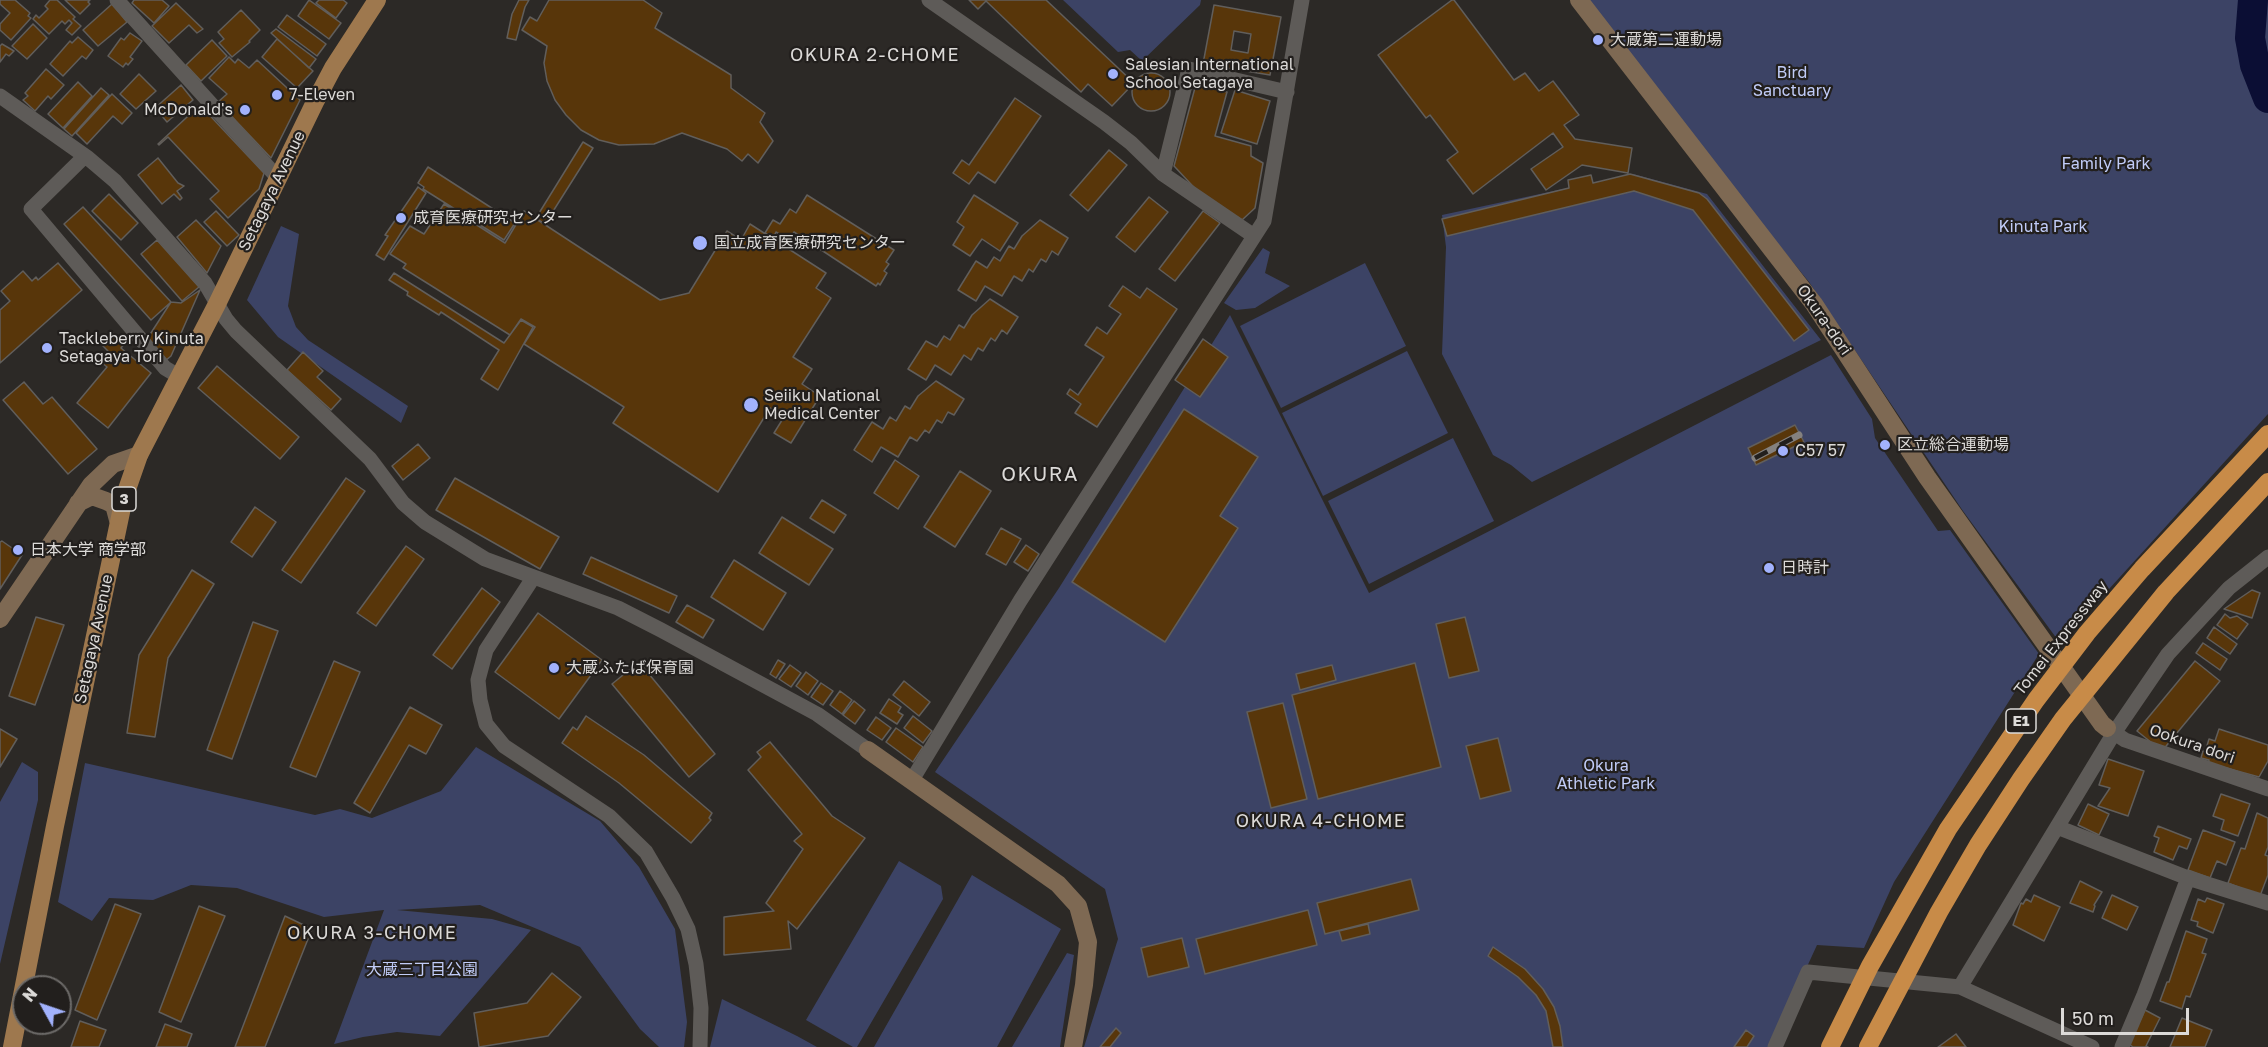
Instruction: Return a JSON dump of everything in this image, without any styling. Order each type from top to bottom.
[{"type":"highway","name":"Tomei Expressway","points":[[1830,1047],[1870,966],[1948,830],[2036,700],[2087,633],[2142,568],[2268,434]]},
{"type":"highway","name":"E1","points":[[1868,1047],[1938,912],[2027,770],[2085,692],[2166,592],[2268,482]]},
{"type":"main road","name":"Setagaya Avenue","points":[[12,1047],[118,520],[139,455],[217,304],[333,69],[376,0]]},
{"type":"street","points":[[117,0],[278,178]]},
{"type":"street","points":[[929,0],[1104,122],[1131,143],[1162,174],[1254,236]]},
{"type":"street","points":[[912,780],[1020,601],[1264,221],[1302,0]]},
{"type":"street","name":"Okura-dori","points":[[1579,0],[1814,304],[1927,477],[2102,724],[2111,730]]},
{"type":"street","points":[[1162,174],[1189,69],[1287,92]]},
{"type":"street","points":[[0,96],[85,156],[115,181],[205,283],[226,320],[255,351],[370,459],[403,503],[432,526],[484,559],[618,608],[807,708],[1058,884],[1078,906],[1088,942],[1084,985],[1073,1047]]},
{"type":"street","points":[[85,156],[31,208],[165,368],[180,377]]},
{"type":"street","points":[[0,619],[78,503],[102,473],[113,464],[139,455]]},
{"type":"street","points":[[78,503],[92,496],[106,501],[114,505],[118,520]]},
{"type":"street","points":[[1960,987],[2057,827],[2111,730],[2168,654],[2229,588],[2268,558]]},
{"type":"street","points":[[533,578],[486,650],[478,680],[486,724],[504,746],[609,816],[646,852],[688,929],[696,964],[701,1008],[700,1047]]},
{"type":"street","name":"Ookura dori","points":[[2111,730],[2125,740],[2268,789]]},
{"type":"street","points":[[2057,827],[2188,878],[2268,903]]},
{"type":"street","points":[[2122,1047],[2188,878]]},
{"type":"street","points":[[1775,1047],[1808,972],[1960,987],[2092,1047]]},
{"type":"green space","points":[[1063,0],[1201,0],[1200,5],[1142,61],[1130,50],[1118,52]]},
{"type":"green space","name":"Kinuta Park","points":[[1586,0],[2268,0],[2268,414],[2060,643],[1963,511],[1809,282],[1709,159]]},
{"type":"green space","points":[[1633,174],[1707,194],[1821,340],[1532,482],[1511,465],[1493,455],[1442,354],[1446,247],[1442,215]]},
{"type":"green space","points":[[281,226],[299,234],[288,306],[296,327],[308,340],[408,406],[401,423],[278,337],[247,300]]},
{"type":"green space","points":[[1263,248],[1270,252],[1265,273],[1290,286],[1255,308],[1236,310],[1224,303]]},
{"type":"green space","points":[[1365,263],[1406,346],[1281,408],[1240,326]]},
{"type":"green space","name":"Okura Athletic Park","points":[[1230,315],[1369,593],[1831,355],[1872,419],[1875,438],[1938,531],[1950,530],[2039,654],[1894,882],[1864,948],[1817,945],[1770,1047],[1084,1047],[1118,939],[1105,889],[935,772],[1059,588]]},
{"type":"green space","points":[[1407,351],[1448,433],[1323,496],[1282,413]]},
{"type":"green space","points":[[1453,438],[1494,521],[1369,584],[1328,501]]},
{"type":"green space","name":"大蔵三丁目公園","points":[[476,747],[600,821],[639,867],[675,929],[687,1022],[684,1047],[659,1047],[640,1029],[580,947],[480,905],[397,910],[492,919],[531,930],[440,1036],[397,1032],[334,1044],[384,910],[324,917],[237,888],[191,885],[153,900],[109,898],[92,921],[58,902],[85,763],[315,815],[340,809],[372,818],[441,791]]},
{"type":"green space","points":[[22,762],[38,772],[38,800],[0,964],[0,802]]},
{"type":"green space","points":[[899,861],[941,886],[943,899],[857,1047],[853,1047],[806,1020]]},
{"type":"green space","points":[[972,875],[1061,929],[997,1047],[874,1047]]},
{"type":"green space","points":[[1067,953],[1074,955],[1060,1047],[1012,1047]]},
{"type":"green space","points":[[722,999],[797,1036],[817,1047],[710,1047]]},
{"type":"building","points":[[0,0],[15,0],[30,13],[28,16],[31,18],[11,40],[0,30],[0,24],[10,13],[0,4]]},
{"type":"building","points":[[50,0],[57,0],[81,26],[72,35],[66,30],[72,23],[69,20],[65,24],[62,21],[49,34],[33,19],[36,15],[39,18],[48,9],[45,6]]},
{"type":"building","points":[[65,0],[90,0],[88,2],[90,4],[80,14]]},
{"type":"building","points":[[134,0],[162,0],[169,6],[154,23],[132,3]]},
{"type":"building","points":[[309,0],[341,23],[329,39],[298,16]]},
{"type":"building","points":[[319,0],[343,0],[347,3],[336,18],[316,3]]},
{"type":"building","points":[[519,0],[529,0],[516,40],[507,38],[512,14]]},
{"type":"building","points":[[549,0],[643,0],[662,13],[655,28],[731,75],[731,88],[765,113],[760,122],[773,141],[758,163],[748,154],[742,161],[727,149],[682,133],[654,144],[619,145],[599,140],[581,130],[555,100],[547,81],[544,63],[547,46],[522,30],[530,17],[537,21]]},
{"type":"building","points":[[969,0],[1046,0],[1134,83],[1112,106],[1088,84],[1081,92],[986,1],[978,9]]},
{"type":"building","points":[[1452,0],[1514,80],[1525,73],[1539,91],[1553,81],[1579,115],[1564,125],[1575,139],[1632,148],[1628,173],[1582,165],[1546,190],[1531,169],[1563,147],[1553,133],[1473,194],[1447,160],[1458,152],[1430,115],[1426,118],[1378,55]]},
{"type":"building","points":[[176,3],[203,29],[197,33],[189,25],[169,43],[152,26]]},
{"type":"building","points":[[112,4],[127,22],[98,46],[83,30]]},
{"type":"building","points":[[1214,5],[1281,17],[1270,75],[1203,64]],"holes":[[[1234,31],[1251,34],[1248,53],[1231,50]]]},
{"type":"building","points":[[241,10],[260,30],[232,57],[219,43],[224,39],[218,32]]},
{"type":"building","points":[[287,15],[326,44],[317,56],[278,27]]},
{"type":"building","points":[[33,24],[47,38],[27,59],[12,46]]},
{"type":"building","points":[[276,29],[316,59],[309,68],[271,33]]},
{"type":"building","points":[[130,33],[142,41],[130,57],[133,59],[123,67],[108,56],[121,38],[124,40]]},
{"type":"building","points":[[78,37],[93,50],[86,59],[82,56],[63,76],[50,64],[70,41],[72,43]]},
{"type":"building","points":[[277,39],[313,71],[297,88],[262,57]]},
{"type":"building","points":[[212,40],[227,56],[201,81],[186,65]]},
{"type":"building","points":[[2,44],[14,51],[9,56],[6,54],[0,62],[0,46]]},
{"type":"building","points":[[229,57],[235,63],[238,59],[249,68],[257,60],[300,100],[271,158],[218,102],[227,94],[209,78]]},
{"type":"building","points":[[46,69],[64,85],[51,99],[48,96],[35,111],[23,100],[28,96],[25,93]]},
{"type":"building","points":[[1151,73],[1164,79],[1170,92],[1164,105],[1151,111],[1138,105],[1132,92],[1138,79]]},
{"type":"building","points":[[139,74],[156,91],[136,109],[120,94]]},
{"type":"building","points":[[78,82],[92,96],[63,128],[48,114]]},
{"type":"building","points":[[1196,84],[1227,92],[1215,136],[1251,146],[1251,156],[1263,163],[1255,208],[1242,220],[1203,197],[1174,166]]},
{"type":"building","points":[[181,85],[193,100],[167,122],[155,108]]},
{"type":"building","points":[[101,88],[109,95],[72,136],[64,129]]},
{"type":"building","points":[[1235,90],[1270,101],[1257,144],[1221,133]]},
{"type":"building","points":[[112,94],[132,113],[122,124],[113,116],[87,144],[76,133]]},
{"type":"building","points":[[1015,98],[1041,116],[995,183],[978,172],[969,184],[953,173],[962,160],[969,165]]},
{"type":"building","points":[[200,105],[264,173],[259,189],[228,218],[210,199],[219,191],[168,137],[158,144]]},
{"type":"building","points":[[583,142],[593,148],[545,224],[536,218]]},
{"type":"building","points":[[1109,150],[1127,165],[1088,211],[1070,195]]},
{"type":"building","points":[[158,158],[178,183],[184,186],[177,191],[182,198],[180,200],[174,194],[162,204],[138,175]]},
{"type":"building","points":[[428,167],[515,223],[504,240],[423,189],[424,187],[418,183]]},
{"type":"building","points":[[1630,174],[1699,193],[1707,199],[1809,330],[1794,341],[1693,210],[1634,191],[1447,236],[1442,219],[1569,188],[1568,180],[1591,175],[1593,183]]},
{"type":"building","points":[[418,187],[426,193],[384,260],[376,255],[388,236],[385,235]]},
{"type":"building","points":[[109,194],[138,223],[121,240],[92,211]]},
{"type":"building","points":[[807,195],[894,250],[886,262],[889,264],[884,271],[887,273],[880,285],[878,283],[876,286],[794,232],[789,240],[776,232],[773,238],[765,233],[773,220],[780,224],[790,209],[796,213]]},
{"type":"building","points":[[974,195],[1018,223],[1000,251],[982,239],[970,256],[953,245],[964,227],[957,222]]},
{"type":"building","points":[[1149,197],[1168,212],[1135,252],[1116,237]]},
{"type":"building","points":[[444,204],[505,243],[524,211],[660,300],[689,293],[727,231],[741,240],[750,224],[826,273],[816,288],[831,298],[793,357],[812,369],[802,384],[820,396],[791,443],[774,433],[784,417],[770,408],[718,492],[613,423],[624,407],[524,344],[535,327],[521,319],[510,335],[403,268],[406,264],[390,254],[410,226],[424,234]]},
{"type":"building","points":[[83,207],[171,302],[151,320],[64,224]]},
{"type":"building","points":[[216,211],[239,235],[227,246],[204,222]]},
{"type":"building","points":[[1203,211],[1220,223],[1175,281],[1159,269]]},
{"type":"building","points":[[196,220],[221,246],[207,273],[177,237]]},
{"type":"building","points":[[1040,220],[1068,238],[1058,255],[1052,251],[1046,262],[1041,259],[1033,272],[1029,269],[1022,281],[1014,276],[1002,296],[985,286],[976,301],[958,290],[976,261],[987,268],[994,257],[1000,261],[1009,246],[1014,249],[1022,236]]},
{"type":"building","points":[[157,240],[199,287],[182,301],[141,254]]},
{"type":"building","points":[[58,263],[82,290],[0,363],[0,310],[10,301],[1,291],[23,271],[32,281],[36,277],[38,280]]},
{"type":"building","points":[[394,273],[504,343],[521,320],[533,327],[498,390],[481,379],[499,350],[441,312],[439,315],[407,295],[408,292],[389,280]]},
{"type":"building","points":[[1123,286],[1140,298],[1147,288],[1177,309],[1097,427],[1075,413],[1081,404],[1067,394],[1070,389],[1078,395],[1104,357],[1085,345],[1097,327],[1107,334],[1121,314],[1109,306]]},
{"type":"building","points":[[200,290],[171,356],[165,361],[147,339],[171,302],[181,303]]},
{"type":"building","points":[[990,299],[1018,317],[1007,334],[1002,330],[995,341],[991,338],[983,351],[978,348],[971,360],[964,355],[951,375],[935,365],[926,380],[908,369],[926,341],[937,347],[944,336],[950,340],[959,325],[964,328],[972,315]]},
{"type":"building","points":[[113,333],[125,343],[121,348],[151,373],[108,428],[77,403],[107,367],[101,362],[109,352],[103,346]]},
{"type":"building","points":[[1203,339],[1228,357],[1200,397],[1175,380]]},
{"type":"building","points":[[303,352],[323,371],[317,377],[341,399],[331,410],[287,370]]},
{"type":"building","points":[[217,366],[299,437],[280,459],[198,388]]},
{"type":"building","points":[[936,381],[964,399],[954,415],[948,412],[942,423],[937,420],[929,433],[925,430],[917,441],[910,437],[898,457],[881,447],[872,462],[854,450],[872,422],[883,429],[890,417],[896,421],[905,406],[910,409],[918,396]]},
{"type":"building","points":[[24,382],[43,404],[52,397],[97,449],[68,474],[3,400]]},
{"type":"building","points":[[1184,409],[1258,457],[1220,516],[1238,528],[1165,642],[1072,582]]},
{"type":"building","points":[[1795,425],[1804,442],[1756,465],[1748,448]]},
{"type":"building","points":[[418,444],[430,458],[403,480],[392,466]]},
{"type":"building","points":[[895,460],[919,476],[898,509],[874,493]]},
{"type":"building","points":[[960,471],[991,491],[955,547],[924,527]]},
{"type":"building","points":[[346,478],[365,491],[301,583],[282,570]]},
{"type":"building","points":[[455,478],[559,537],[540,569],[436,510]]},
{"type":"building","points":[[822,500],[846,515],[834,533],[810,518]]},
{"type":"building","points":[[255,507],[276,522],[252,557],[231,542]]},
{"type":"building","points":[[782,517],[833,549],[809,585],[759,553]]},
{"type":"building","points":[[1001,528],[1021,539],[1006,565],[986,554]]},
{"type":"building","points":[[2,541],[22,555],[0,589],[0,542]]},
{"type":"building","points":[[1026,545],[1039,554],[1028,571],[1014,562]]},
{"type":"building","points":[[406,546],[424,559],[376,626],[357,613]]},
{"type":"building","points":[[591,557],[677,596],[669,613],[583,574]]},
{"type":"building","points":[[734,560],[786,593],[763,630],[711,597]]},
{"type":"building","points":[[192,570],[214,584],[168,658],[155,737],[127,733],[139,655]]},
{"type":"building","points":[[482,588],[500,602],[452,669],[433,655]]},
{"type":"building","points":[[2252,590],[2260,593],[2252,618],[2224,609]]},
{"type":"building","points":[[687,605],[714,620],[703,638],[676,622]]},
{"type":"building","points":[[538,613],[602,660],[559,719],[495,672]]},
{"type":"building","points":[[2225,614],[2230,618],[2237,616],[2248,624],[2237,639],[2217,625]]},
{"type":"building","points":[[36,617],[64,625],[35,705],[9,696]]},
{"type":"building","points":[[1465,617],[1479,671],[1449,678],[1436,624]]},
{"type":"building","points":[[253,622],[278,631],[232,759],[207,750]]},
{"type":"building","points":[[2214,627],[2237,644],[2230,654],[2207,638]]},
{"type":"building","points":[[2203,643],[2227,659],[2220,670],[2196,653]]},
{"type":"building","points":[[778,660],[785,664],[776,678],[770,674]]},
{"type":"building","points":[[334,661],[360,672],[316,777],[290,767]]},
{"type":"building","points":[[2195,661],[2220,681],[2162,751],[2137,731]]},
{"type":"building","points":[[639,662],[715,754],[689,777],[612,684]]},
{"type":"building","points":[[1415,663],[1441,767],[1318,799],[1292,695]]},
{"type":"building","points":[[790,665],[801,673],[791,687],[779,679]]},
{"type":"building","points":[[1332,665],[1336,680],[1300,690],[1296,674]]},
{"type":"building","points":[[806,672],[818,681],[808,695],[796,686]]},
{"type":"building","points":[[904,681],[930,702],[919,716],[893,695]]},
{"type":"building","points":[[821,683],[833,691],[823,705],[811,697]]},
{"type":"building","points":[[840,691],[852,700],[842,714],[830,705]]},
{"type":"building","points":[[889,699],[901,707],[898,712],[903,715],[897,724],[880,713]]},
{"type":"building","points":[[854,701],[865,710],[855,724],[843,715]]},
{"type":"building","points":[[1283,703],[1307,799],[1271,808],[1247,712]]},
{"type":"building","points":[[410,707],[442,725],[426,754],[409,745],[370,813],[354,803]]},
{"type":"building","points":[[586,716],[644,755],[712,813],[709,818],[711,820],[691,843],[619,783],[562,743],[573,727],[577,730]]},
{"type":"building","points":[[913,716],[932,731],[923,743],[904,728]]},
{"type":"building","points":[[876,717],[891,728],[882,740],[867,730]]},
{"type":"building","points":[[896,728],[923,747],[913,762],[886,742]]},
{"type":"building","points":[[0,729],[17,739],[0,767]]},
{"type":"building","points":[[2219,729],[2268,745],[2268,761],[2259,777],[2208,763],[2209,760],[2201,758],[2203,751],[2211,754],[2211,751],[2206,749],[2209,739],[2215,741]]},
{"type":"building","points":[[1498,738],[1511,791],[1480,799],[1466,746]]},
{"type":"building","points":[[770,742],[832,816],[865,838],[797,929],[788,921],[791,949],[724,955],[724,917],[774,911],[766,903],[803,849],[794,841],[802,834],[748,770],[761,757],[757,752]]},
{"type":"building","points":[[2108,759],[2144,771],[2128,816],[2098,806],[2110,788],[2099,785]]},
{"type":"building","points":[[2221,794],[2250,804],[2238,836],[2221,830],[2224,820],[2213,816]]},
{"type":"building","points":[[2088,804],[2109,814],[2099,835],[2078,825]]},
{"type":"building","points":[[2257,813],[2268,818],[2268,847],[2265,855],[2268,856],[2268,875],[2260,896],[2228,883],[2241,848],[2245,849]]},
{"type":"building","points":[[2158,826],[2191,839],[2187,849],[2179,846],[2173,860],[2154,852],[2159,838],[2154,836]]},
{"type":"building","points":[[2203,830],[2235,842],[2226,865],[2217,861],[2210,878],[2188,870]]},
{"type":"building","points":[[1411,879],[1419,910],[1325,934],[1317,903]]},
{"type":"building","points":[[2080,881],[2102,892],[2094,905],[2093,912],[2070,903]]},
{"type":"building","points":[[2034,895],[2060,907],[2044,941],[2013,925],[2021,903],[2023,904],[2026,899],[2031,902]]},
{"type":"building","points":[[2112,895],[2138,907],[2127,930],[2102,918]]},
{"type":"building","points":[[2207,898],[2224,904],[2213,933],[2197,926],[2198,922],[2191,920],[2198,899],[2205,902]]},
{"type":"building","points":[[115,904],[141,914],[97,1020],[75,1010]]},
{"type":"building","points":[[199,906],[225,916],[181,1022],[159,1012]]},
{"type":"building","points":[[1308,910],[1317,945],[1205,974],[1196,939]]},
{"type":"building","points":[[285,916],[312,929],[265,1047],[235,1047]]},
{"type":"building","points":[[1368,924],[1370,934],[1342,941],[1339,931]]},
{"type":"building","points":[[2186,931],[2207,939],[2202,953],[2206,954],[2190,997],[2186,996],[2182,1009],[2160,1001],[2167,982],[2169,982]]},
{"type":"building","points":[[1182,938],[1189,967],[1148,977],[1141,948]]},
{"type":"building","points":[[1493,947],[1525,969],[1543,989],[1554,1007],[1563,1047],[1553,1047],[1546,1011],[1536,995],[1518,977],[1488,956]]},
{"type":"building","points":[[552,973],[581,997],[548,1036],[479,1047],[474,1013],[527,1003]]},
{"type":"building","points":[[2145,1010],[2160,1018],[2146,1046],[2148,1047],[2133,1047],[2129,1044]]},
{"type":"building","points":[[2182,1018],[2212,1030],[2205,1047],[2170,1047]]},
{"type":"building","points":[[80,1021],[106,1030],[99,1047],[71,1047]]},
{"type":"building","points":[[165,1024],[192,1034],[187,1047],[156,1047]]},
{"type":"building","points":[[1116,1028],[1121,1033],[1110,1047],[1100,1047]]},
{"type":"building","points":[[1746,1030],[1754,1036],[1747,1047],[1734,1047]]},
{"type":"building","points":[[1956,1034],[1966,1047],[1938,1047]]},
{"type":"waterway","points":[[2253,0],[2250,38],[2255,65],[2268,98]]},
{"type":"railway","points":[[1755,458],[1799,435]]},
{"type":"place","name":"大蔵第二運動場","points":[[1598,40]]},
{"type":"place","name":"Salesian International School Setagaya","points":[[1113,74]]},
{"type":"place","name":"7-Eleven","points":[[277,95]]},
{"type":"place","name":"McDonald's","points":[[245,110]]},
{"type":"place","name":"成育医療研究センター","points":[[401,218]]},
{"type":"place","name":"国立成育医療研究センター","points":[[700,243]]},
{"type":"place","name":"Tackleberry Kinuta Setagaya Tori","points":[[47,348]]},
{"type":"place","name":"Seiiku National Medical Center","points":[[751,405]]},
{"type":"place","name":"区立総合運動場","points":[[1885,445]]},
{"type":"place","name":"C57 57","points":[[1783,451]]},
{"type":"place","name":"日本大学 商学部","points":[[18,550]]},
{"type":"place","name":"日時計","points":[[1769,568]]},
{"type":"place","name":"大蔵ふたば保育園","points":[[554,668]]},
{"type":"district","name":"OKURA 2-CHOME","points":[[875,55]]},
{"type":"district","name":"OKURA","points":[[1040,475]]},
{"type":"district","name":"OKURA 4-CHOME","points":[[1321,821]]},
{"type":"district","name":"OKURA 3-CHOME","points":[[372,933]]},
{"type":"park label","name":"Bird Sanctuary","points":[[1792,82]]},
{"type":"park label","name":"Family Park","points":[[2106,164]]}]
